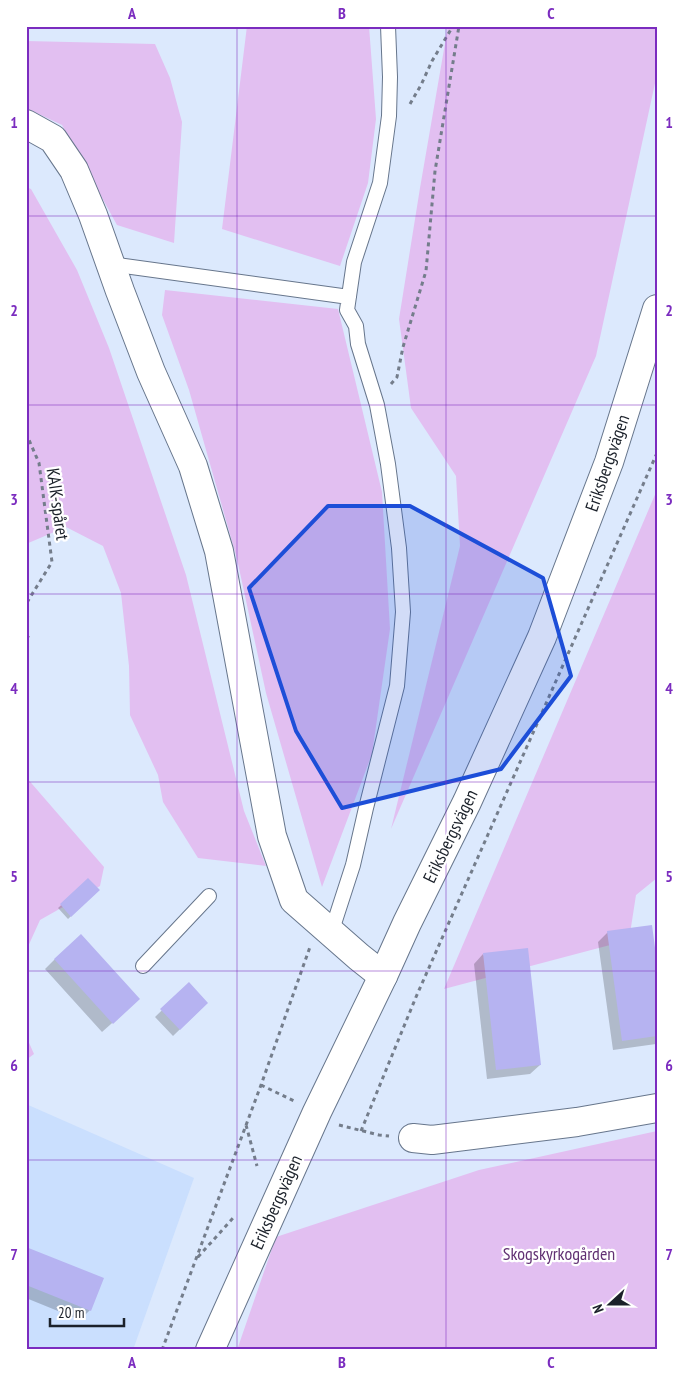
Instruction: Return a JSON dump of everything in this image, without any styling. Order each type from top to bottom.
[{"type":"street","points":[[26,124],[52,139],[74,170],[94,214],[110,264],[151,372],[193,466],[219,551],[272,836],[294,900],[359,958],[384,976]]},
{"type":"street","name":"Eriksbergsvägen","points":[[210,1350],[317,1112],[384,976],[407,923],[468,802],[542,637],[609,462],[657,309]]},
{"type":"street","points":[[413,1138],[432,1140],[577,1122],[657,1108]]},
{"type":"lane","points":[[325,927],[352,865],[398,686],[403,612],[399,548],[388,464],[373,394],[358,344],[356,326],[347,310],[354,262],[380,183],[389,116],[388,26]]},
{"type":"lane","points":[[110,264],[348,297]]},
{"type":"lane","points":[[143,966],[208,896]]},
{"type":"path","points":[[389,116],[408,106],[453,26]]},
{"type":"path","points":[[373,394],[389,387],[397,377],[403,347],[426,271],[435,171],[459,26]]},
{"type":"path","name":"KAIK-spåret","points":[[26,433],[39,463],[52,562],[26,604]]},
{"type":"path","points":[[340,1126],[361,1131],[416,997],[657,454]]},
{"type":"path","points":[[26,635],[31,640]]},
{"type":"path","points":[[162,1350],[246,1124],[325,927]]},
{"type":"path","points":[[246,1124],[257,1166]]},
{"type":"path","points":[[196,1260],[234,1217]]},
{"type":"highlighted area","points":[[328,506],[410,506],[543,578],[571,676],[501,769],[342,808],[296,731],[249,588]]},
{"type":"shaded area","points":[[26,1104],[194,1178],[133,1350],[26,1350]]},
{"type":"green space","points":[[247,26],[369,26],[376,119],[368,183],[340,266],[222,229]]},
{"type":"green space","points":[[448,26],[657,26],[657,74],[596,356],[391,829],[460,546],[456,476],[411,408],[399,319]]},
{"type":"green space","points":[[26,41],[155,44],[170,78],[182,122],[174,243],[117,225],[62,125],[26,108]]},
{"type":"green space","points":[[26,187],[31,189],[77,270],[109,348],[186,575],[244,811],[266,866],[198,858],[163,802],[158,775],[130,715],[129,666],[121,593],[103,546],[66,527],[26,544]]},
{"type":"green space","points":[[165,290],[338,309],[382,492],[390,629],[372,754],[322,887],[266,693],[237,559],[189,390],[162,315]]},
{"type":"green space","points":[[657,490],[657,878],[636,895],[629,940],[444,989]]},
{"type":"green space","points":[[26,777],[104,867],[100,886],[40,920],[26,951]]},
{"type":"green space","points":[[26,1036],[34,1054],[26,1060]]},
{"type":"green space","name":"Skogskyrkogården","points":[[657,1131],[657,1350],[237,1350],[276,1237],[479,1170]]},
{"type":"building","points":[[88,878],[100,890],[71,917],[60,904]]},
{"type":"building","points":[[652,925],[657,963],[657,1036],[622,1041],[607,931]]},
{"type":"building","points":[[81,934],[140,999],[113,1024],[54,959]]},
{"type":"building","points":[[528,948],[541,1065],[496,1070],[483,953]]},
{"type":"building","points":[[189,982],[208,1003],[180,1030],[160,1009]]},
{"type":"building","points":[[26,1247],[104,1278],[91,1311],[26,1285]]}]
